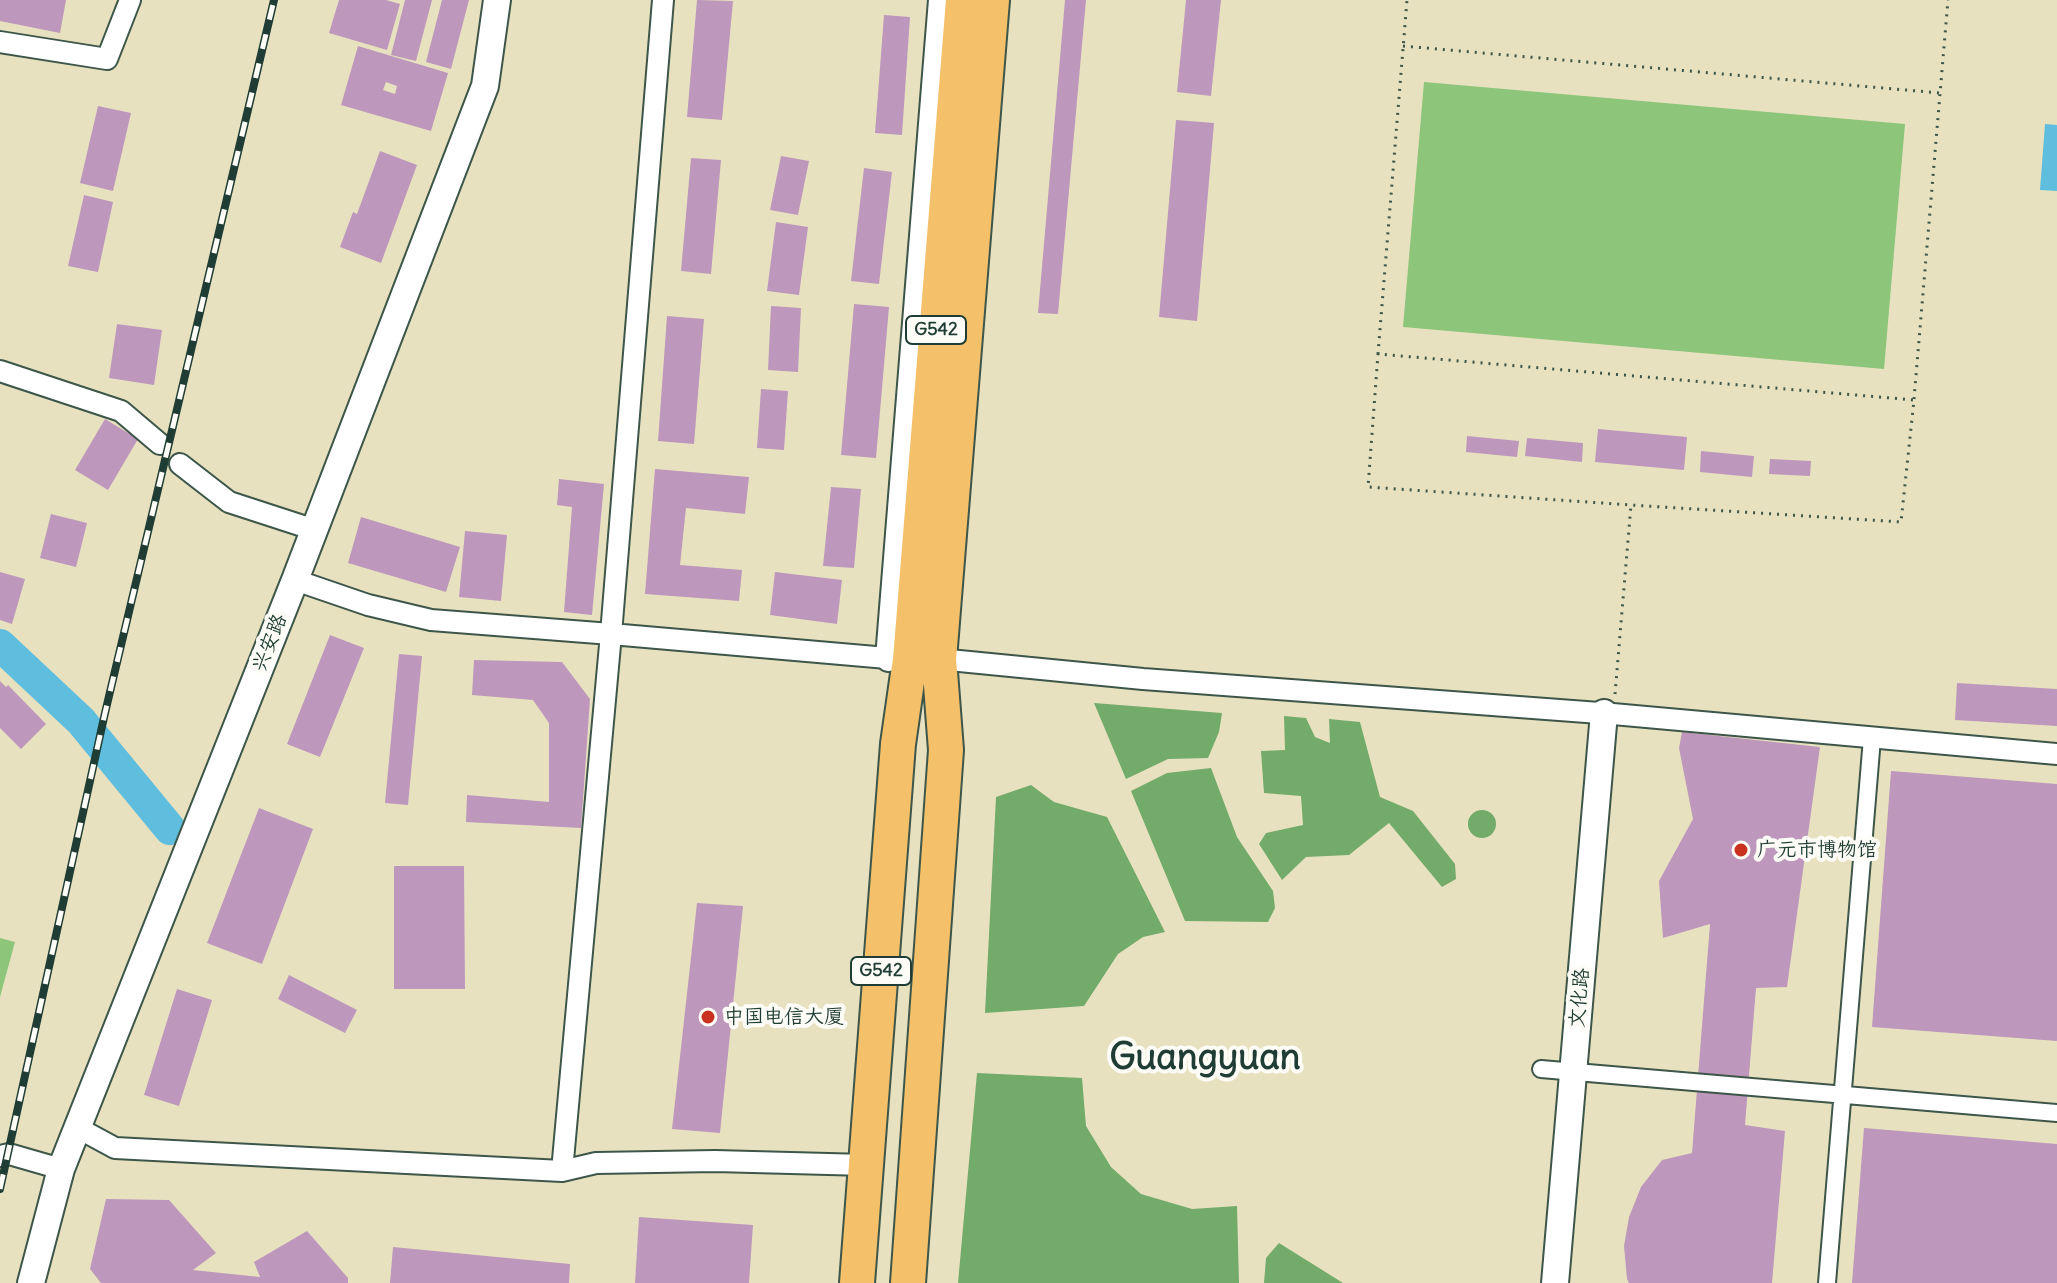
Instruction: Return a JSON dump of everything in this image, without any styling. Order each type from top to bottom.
[{"type":"highway","name":"G542","points":[[908,1283],[946,750],[913,659],[963,0]]},
{"type":"highway","name":"G542","points":[[857,1283],[898,744],[913,659],[992,0]]},
{"type":"street","points":[[0,42],[107,59],[130,0]]},
{"type":"street","name":"兴安路","points":[[31,1283],[61,1169],[315,530],[485,86],[497,0]]},
{"type":"street","points":[[562,1171],[611,634],[663,0]]},
{"type":"street","points":[[913,659],[942,0]]},
{"type":"street","points":[[0,371],[121,411],[160,444]]},
{"type":"street","points":[[180,464],[229,502],[315,530]]},
{"type":"street","points":[[295,580],[368,605],[431,620],[1609,714],[2057,754]]},
{"type":"street","name":"文化路","points":[[1555,1283],[1609,714]]},
{"type":"street","points":[[1827,1283],[1872,738]]},
{"type":"street","points":[[1541,1069],[2057,1113]]},
{"type":"street","points":[[78,1128],[115,1148],[562,1171],[596,1163],[715,1161],[866,1165]]},
{"type":"street","points":[[0,1156],[9,1154],[61,1169]]},
{"type":"path","points":[[1407,0],[1368,487],[1901,522],[1948,0]]},
{"type":"path","points":[[1403,46],[1940,93]]},
{"type":"path","points":[[1378,354],[1914,400]]},
{"type":"path","points":[[1609,714],[1631,505]]},
{"type":"green space","points":[[1424,82],[1905,124],[1884,369],[1403,327]]},
{"type":"green space","points":[[1094,703],[1222,713],[1219,732],[1208,758],[1168,759],[1126,779]]},
{"type":"green space","points":[[1284,716],[1306,718],[1315,737],[1330,743],[1329,719],[1360,722],[1380,797],[1413,811],[1455,864],[1456,879],[1442,887],[1389,823],[1349,855],[1306,857],[1282,880],[1259,844],[1266,833],[1303,825],[1301,796],[1264,793],[1261,751],[1285,750]]},
{"type":"green space","points":[[1211,768],[1237,837],[1273,891],[1275,908],[1268,922],[1185,921],[1131,791],[1167,773]]},
{"type":"green space","points":[[1031,785],[1054,802],[1107,817],[1165,932],[1143,937],[1118,954],[1084,1006],[985,1013],[996,797]]},
{"type":"green space","points":[[1482,810],[1492,814],[1496,824],[1492,834],[1482,838],[1472,834],[1468,824],[1472,814]]},
{"type":"green space","points":[[0,938],[15,942],[0,997]]},
{"type":"green space","points":[[977,1073],[1082,1078],[1086,1126],[1111,1167],[1141,1194],[1192,1209],[1237,1206],[1239,1283],[958,1283]]},
{"type":"green space","points":[[1279,1243],[1343,1283],[1264,1283],[1266,1258]]},
{"type":"water","points":[[2045,124],[2057,125],[2057,191],[2040,190]]},
{"type":"building","points":[[0,0],[66,0],[60,33],[0,21]]},
{"type":"building","points":[[339,0],[386,0],[400,4],[387,50],[329,33]]},
{"type":"building","points":[[405,0],[432,0],[416,61],[391,55]]},
{"type":"building","points":[[442,0],[469,0],[451,69],[426,62]]},
{"type":"building","points":[[697,0],[733,1],[722,120],[687,117]]},
{"type":"building","points":[[1065,0],[1086,0],[1058,314],[1038,313]]},
{"type":"building","points":[[1186,0],[1221,0],[1211,96],[1177,92]]},
{"type":"building","points":[[884,15],[910,17],[902,135],[875,133]]},
{"type":"building","points":[[358,46],[448,73],[431,131],[341,105]],"holes":[[[386,82],[397,86],[395,94],[383,90]]]},
{"type":"building","points":[[98,106],[131,113],[113,191],[80,183]]},
{"type":"building","points":[[1176,120],[1214,123],[1197,321],[1159,317]]},
{"type":"building","points":[[380,151],[417,165],[381,263],[340,247],[353,212],[357,214]]},
{"type":"building","points":[[781,156],[809,161],[798,215],[770,210]]},
{"type":"building","points":[[691,158],[721,160],[711,274],[681,271]]},
{"type":"building","points":[[864,168],[892,172],[879,284],[851,281]]},
{"type":"building","points":[[84,195],[113,202],[98,272],[68,266]]},
{"type":"building","points":[[776,222],[808,227],[799,295],[767,291]]},
{"type":"building","points":[[854,304],[889,307],[876,458],[841,455]]},
{"type":"building","points":[[771,306],[801,308],[798,372],[768,370]]},
{"type":"building","points":[[667,316],[704,319],[694,444],[658,441]]},
{"type":"building","points":[[117,324],[162,330],[154,385],[109,378]]},
{"type":"building","points":[[761,389],[788,391],[784,450],[757,448]]},
{"type":"building","points":[[105,419],[138,439],[108,490],[75,470]]},
{"type":"building","points":[[1598,429],[1687,437],[1684,470],[1595,462]]},
{"type":"building","points":[[1467,436],[1519,441],[1517,457],[1466,452]]},
{"type":"building","points":[[1527,438],[1583,443],[1582,462],[1525,456]]},
{"type":"building","points":[[1701,451],[1754,456],[1752,477],[1700,472]]},
{"type":"building","points":[[1770,459],[1811,461],[1810,476],[1769,474]]},
{"type":"building","points":[[655,469],[749,477],[745,514],[686,508],[680,565],[742,570],[739,601],[645,594]]},
{"type":"building","points":[[559,479],[604,484],[592,615],[564,612],[572,507],[557,505]]},
{"type":"building","points":[[831,487],[861,489],[854,568],[823,566]]},
{"type":"building","points":[[51,514],[87,523],[76,567],[40,558]]},
{"type":"building","points":[[361,517],[460,547],[446,592],[348,563]]},
{"type":"building","points":[[465,531],[507,535],[501,601],[459,597]]},
{"type":"building","points":[[0,572],[25,579],[12,624],[0,620]]},
{"type":"building","points":[[775,572],[842,580],[837,624],[770,615]]},
{"type":"building","points":[[330,635],[364,648],[320,757],[287,744]]},
{"type":"building","points":[[399,654],[422,656],[408,805],[385,803]]},
{"type":"building","points":[[474,660],[562,662],[590,699],[581,828],[466,822],[467,795],[549,802],[549,723],[533,700],[472,695]]},
{"type":"building","points":[[0,681],[6,687],[8,685],[46,724],[21,749],[0,728]]},
{"type":"building","points":[[1957,683],[2057,689],[2057,726],[1955,720]]},
{"type":"building","points":[[1682,732],[1820,747],[1787,987],[1756,988],[1745,1125],[1785,1131],[1772,1283],[1629,1283],[1627,1279],[1624,1246],[1629,1217],[1641,1187],[1662,1160],[1692,1153],[1710,924],[1663,938],[1659,881],[1693,819],[1679,748]]},
{"type":"building","points":[[1891,771],[2057,784],[2057,1041],[1872,1027]]},
{"type":"building","points":[[259,808],[313,829],[262,964],[207,943]]},
{"type":"building","points":[[394,866],[464,866],[465,989],[394,989]]},
{"type":"building","name":"中国电信大厦","points":[[697,903],[743,906],[720,1133],[672,1129]]},
{"type":"building","points":[[289,975],[357,1010],[345,1033],[278,999]]},
{"type":"building","points":[[177,989],[212,1000],[179,1106],[144,1095]]},
{"type":"building","points":[[1864,1128],[2057,1144],[2057,1283],[1852,1283]]},
{"type":"building","points":[[106,1199],[169,1200],[216,1253],[193,1270],[260,1277],[254,1262],[307,1231],[348,1278],[348,1283],[101,1283],[90,1269]]},
{"type":"building","points":[[639,1217],[753,1225],[749,1283],[635,1283]]},
{"type":"building","points":[[393,1247],[570,1264],[569,1283],[390,1283]]},
{"type":"waterway","points":[[0,645],[81,721],[170,829]]},
{"type":"railway","points":[[0,1189],[105,713],[274,0]]},
{"type":"place","name":"广元市博物馆","points":[[1741,850]]},
{"type":"place","name":"中国电信大厦","points":[[708,1017]]},
{"type":"district","name":"Guangyuan","points":[[1205,1059]]}]
